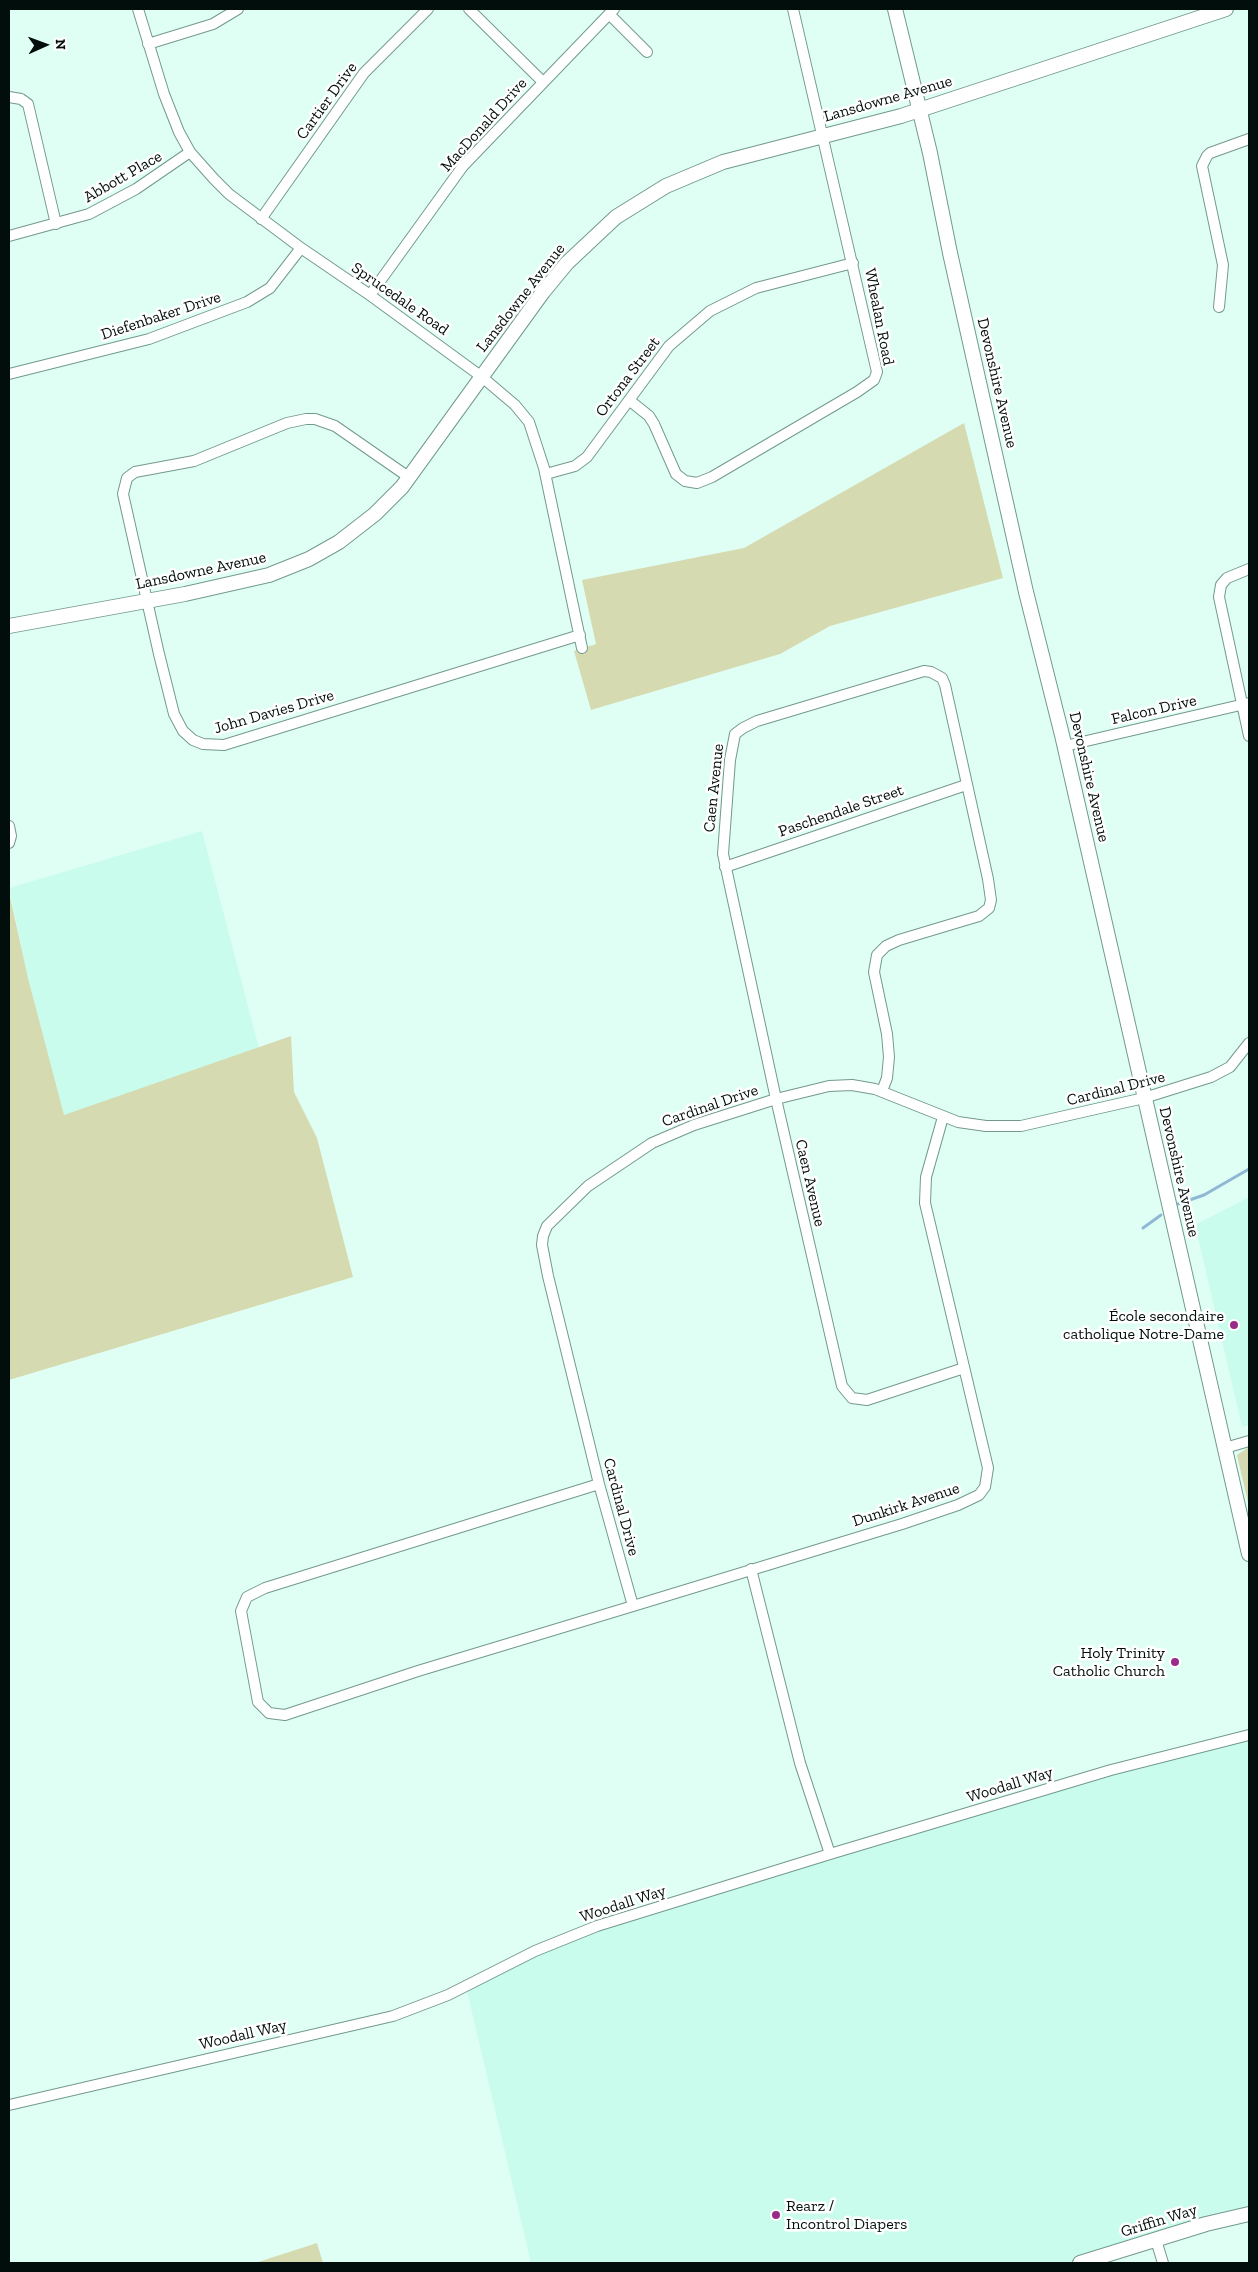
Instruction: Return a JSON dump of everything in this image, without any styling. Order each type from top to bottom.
[{"type":"main road","name":"Devonshire Avenue","points":[[895,9],[920,110],[1020,566],[1065,746],[1249,1554]]},
{"type":"main road","name":"Lansdowne Avenue","points":[[9,626],[238,583],[269,575],[324,551],[357,529],[385,505],[410,478],[564,266],[600,231],[633,205],[678,180],[723,162],[920,110],[1226,9]]},
{"type":"main road","name":"Griffin Way","points":[[1080,2263],[1249,2214]]},
{"type":"street","name":"Sprucedale Road","points":[[138,9],[171,113],[190,152],[229,194],[301,248],[370,295],[482,377],[515,405],[529,422],[538,443],[546,474],[582,648]]},
{"type":"street","points":[[148,44],[213,24],[238,9]]},
{"type":"street","name":"Cartier Drive","points":[[261,219],[364,73],[428,9]]},
{"type":"street","points":[[468,9],[543,82]]},
{"type":"street","name":"Whealan Road","points":[[629,400],[649,416],[676,474],[685,481],[697,483],[712,477],[857,392],[874,380],[877,372],[794,9]]},
{"type":"street","points":[[611,12],[646,52]]},
{"type":"street","name":"MacDonald Drive","points":[[370,295],[463,166],[611,12]]},
{"type":"street","points":[[9,97],[21,99],[28,104],[56,224]]},
{"type":"street","points":[[1219,307],[1223,265],[1202,166],[1210,153],[1249,139]]},
{"type":"street","name":"Abbott Place","points":[[9,236],[73,220],[102,208],[136,189],[190,152]]},
{"type":"street","name":"Diefenbaker Drive","points":[[9,374],[149,339],[247,302],[270,288],[301,248]]},
{"type":"street","name":"Ortona Street","points":[[546,474],[581,462],[590,453],[669,346],[710,311],[740,294],[773,282],[853,263]]},
{"type":"street","name":"John Davies Drive","points":[[410,478],[335,426],[315,419],[287,423],[194,460],[135,472],[127,478],[123,494],[146,600],[178,725],[193,740],[209,746],[224,746],[580,635]]},
{"type":"street","points":[[1249,569],[1227,578],[1222,584],[1220,597],[1246,704],[1249,736]]},
{"type":"street","name":"Caen Avenue","points":[[882,1092],[887,1078],[889,1057],[887,1034],[874,972],[877,955],[886,946],[899,940],[979,916],[990,905],[990,888],[944,685],[942,678],[931,672],[924,671],[757,721],[742,728],[735,734],[732,743],[723,854],[776,1100],[840,1378],[846,1392],[852,1398],[867,1400],[964,1368]]},
{"type":"street","name":"Falcon Drive","points":[[1065,746],[1246,704]]},
{"type":"street","name":"Paschendale Street","points":[[725,867],[966,785]]},
{"type":"street","points":[[9,826],[11,836],[9,843]]},
{"type":"street","name":"Cardinal Drive","points":[[633,1606],[599,1484],[548,1276],[542,1236],[547,1226],[588,1186],[652,1143],[694,1125],[829,1086],[842,1084],[862,1086],[882,1092],[943,1117],[986,1126],[1021,1126],[1144,1098],[1185,1086],[1222,1072],[1235,1062],[1249,1043]]},
{"type":"street","name":"Dunkirk Avenue","points":[[751,1569],[902,1524],[958,1505],[979,1495],[985,1487],[988,1468],[924,1196],[926,1177],[943,1117]]},
{"type":"street","points":[[1225,1448],[1249,1441]]},
{"type":"street","points":[[599,1484],[265,1588],[247,1597],[240,1611],[258,1702],[269,1712],[285,1716],[418,1672],[751,1569],[800,1763],[830,1854]]},
{"type":"street","name":"Woodall Way","points":[[9,2105],[393,2016],[448,1995],[535,1950],[598,1926],[1111,1770],[1249,1735]]},
{"type":"street","points":[[1156,2240],[1163,2263]]},
{"type":"shaded area","points":[[964,423],[1003,578],[830,626],[780,654],[591,710],[574,651],[596,644],[582,580],[744,548]]},
{"type":"shaded area","points":[[202,831],[259,1048],[64,1116],[28,978],[9,888]]},
{"type":"shaded area","points":[[9,892],[28,978],[64,1115],[291,1036],[294,1092],[317,1138],[353,1277],[9,1380]]},
{"type":"shaded area","name":"École secondaire catholique Notre-Dame","points":[[1249,1197],[1249,1425],[1242,1427],[1195,1225]]},
{"type":"shaded area","points":[[1249,1447],[1249,1507],[1237,1455]]},
{"type":"shaded area","points":[[1249,1735],[1249,2220],[1097,2263],[531,2263],[466,1987],[535,1951],[1111,1770]]},
{"type":"shaded area","points":[[317,2243],[323,2263],[255,2263]]},
{"type":"waterway","points":[[1178,1204],[1204,1195],[1249,1169]]},
{"type":"waterway","points":[[1143,1228],[1161,1215]]},
{"type":"place","name":"École secondaire catholique Notre-Dame","points":[[1234,1325]]},
{"type":"place","name":"Holy Trinity Catholic Church","points":[[1175,1662]]},
{"type":"place","name":"Rearz / Incontrol Diapers","points":[[776,2215]]}]
